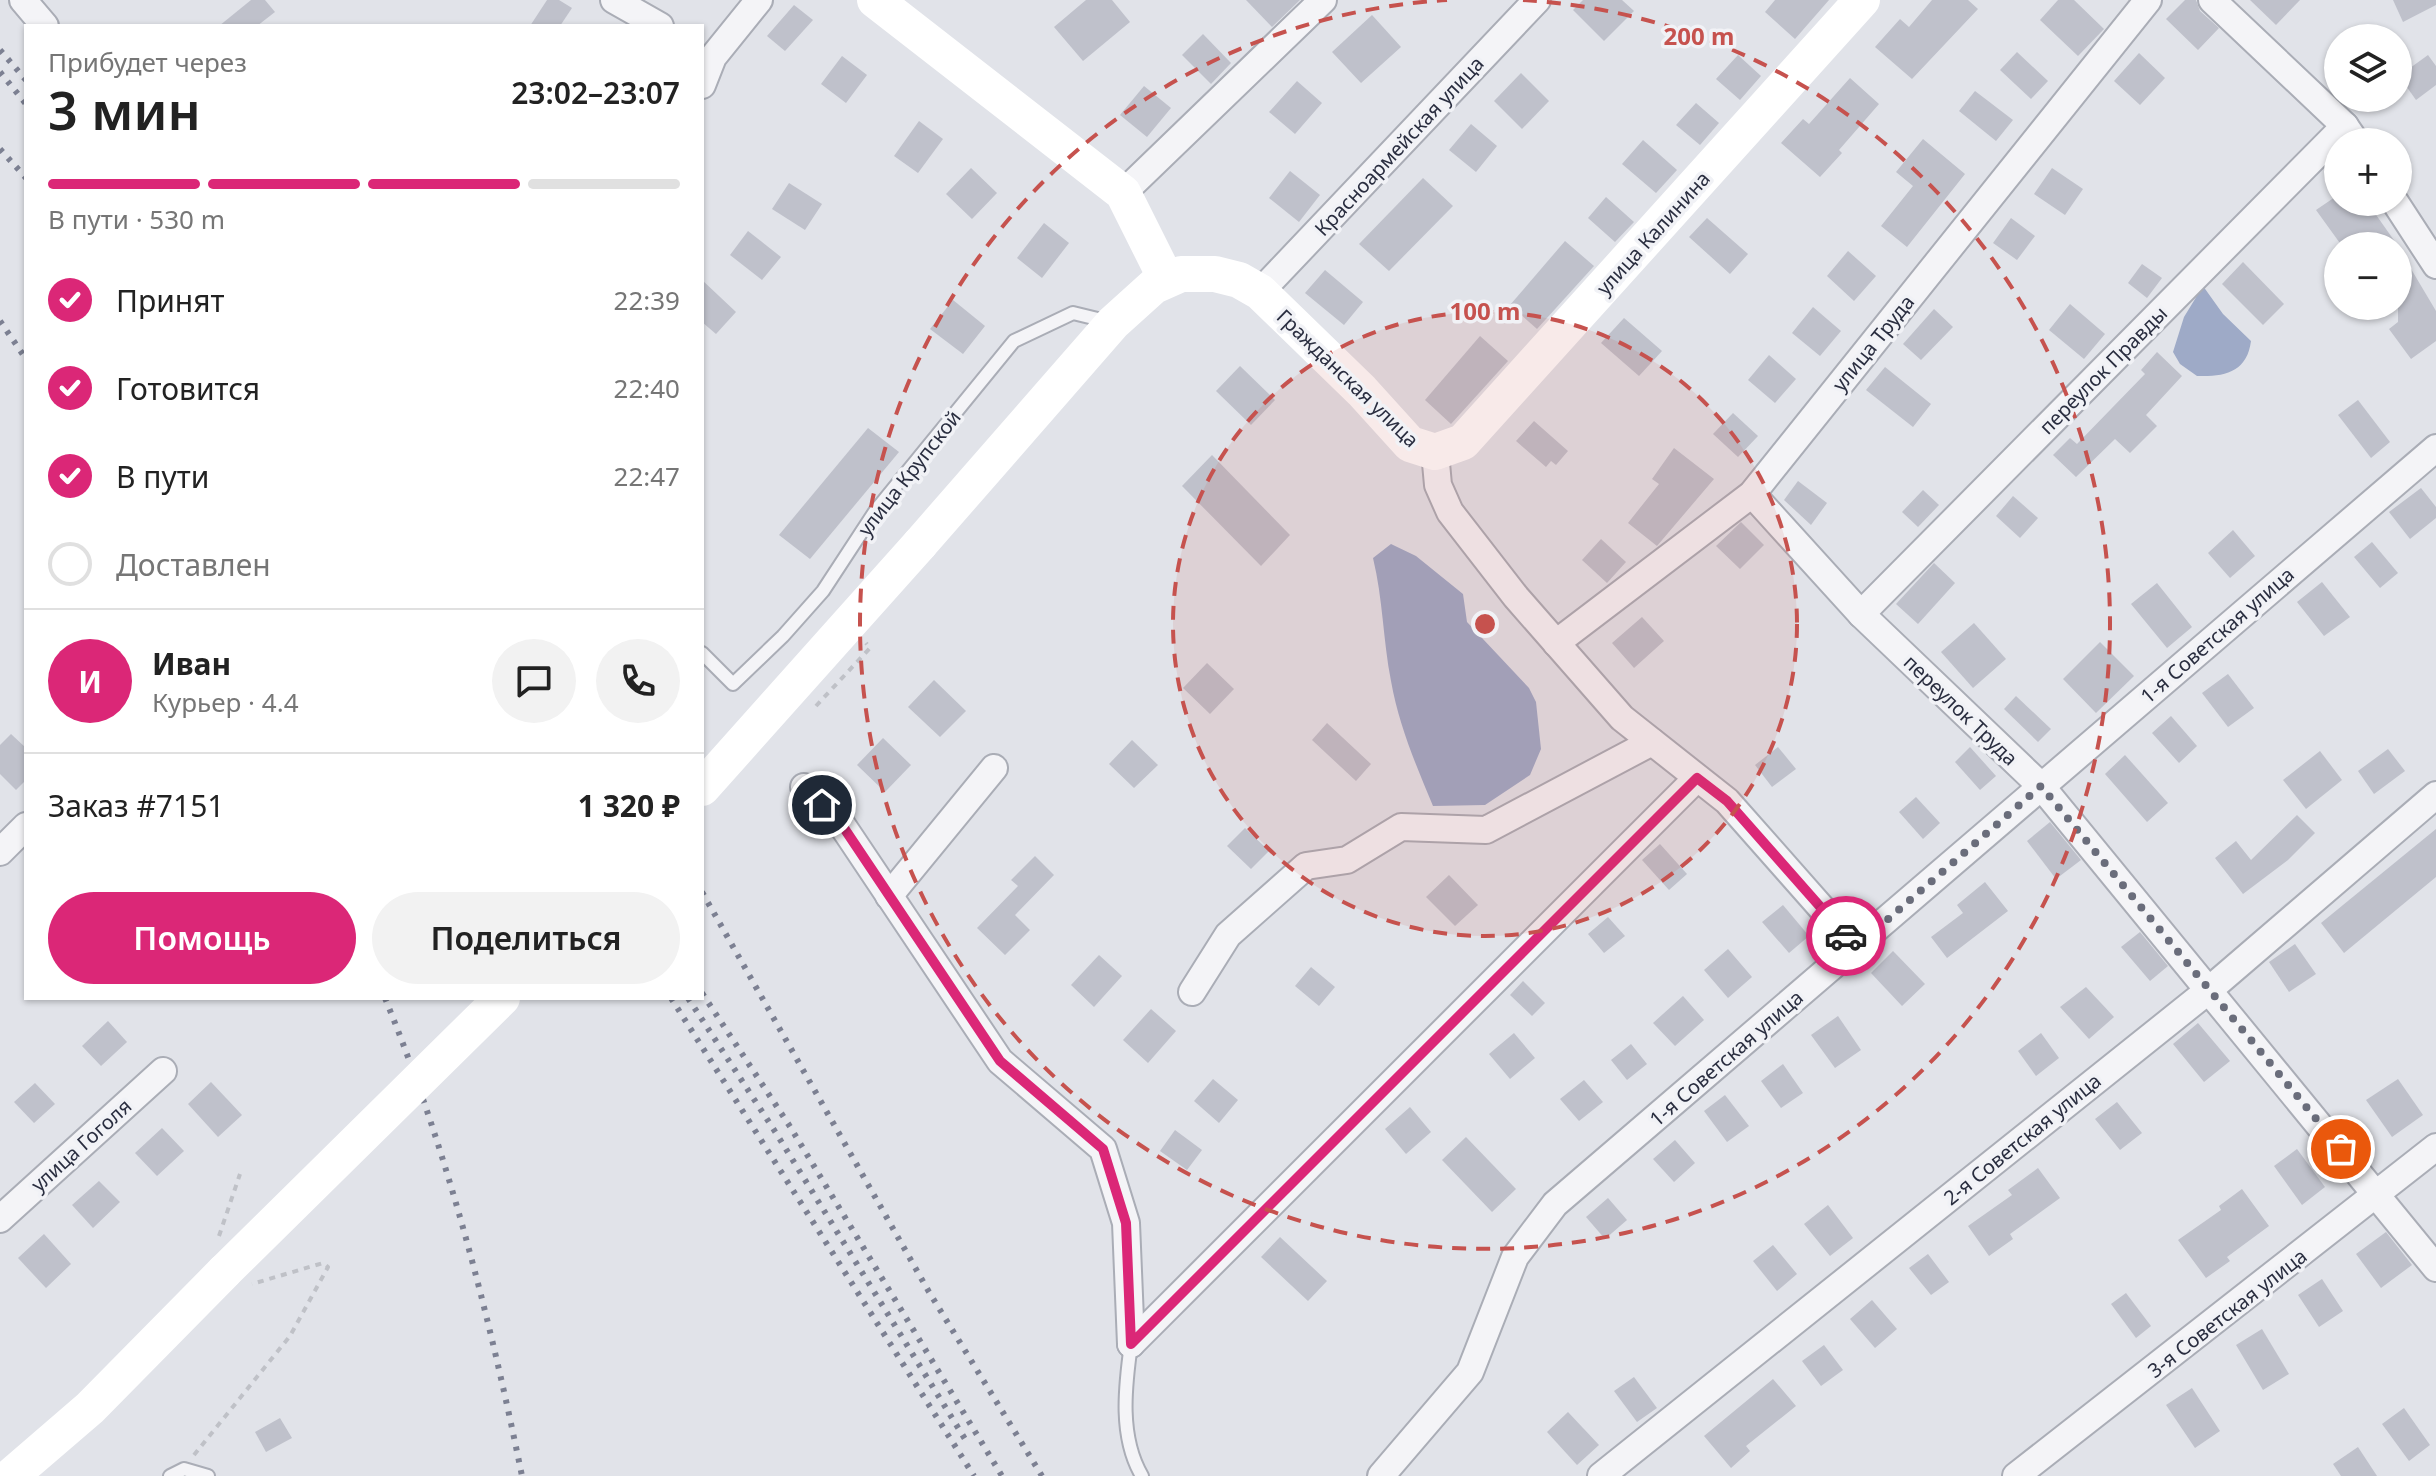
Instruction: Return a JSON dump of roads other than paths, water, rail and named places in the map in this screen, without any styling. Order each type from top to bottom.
[{"type":"main road","name":"улица Калинина","points":[[1435,452],[1463,442],[1492,413],[1862,0]]},
{"type":"main road","points":[[704,786],[1113,323],[1141,295],[1166,279],[1123,193],[891,4]]},
{"type":"main road","name":"Гражданская улица","points":[[1166,279],[1197,272],[1215,274],[1239,280],[1260,292],[1362,391],[1410,444],[1435,452]]},
{"type":"main road","points":[[11,1476],[90,1408],[228,1267],[500,1000]]},
{"type":"street","points":[[23,0],[43,24]]},
{"type":"street","points":[[614,0],[656,24]]},
{"type":"street","points":[[704,74],[708,53],[759,0]]},
{"type":"street","points":[[1123,193],[1323,0]]},
{"type":"street","name":"Красноармейская улица","points":[[1260,292],[1537,0]]},
{"type":"street","name":"улица Труда","points":[[1556,643],[1752,494],[2148,0]]},
{"type":"street","points":[[2212,0],[2344,128]]},
{"type":"street","name":"переулок Правды","points":[[1861,614],[2324,160]]},
{"type":"street","points":[[2404,216],[2436,265]]},
{"type":"street","name":"1-я Советская улица","points":[[1381,1476],[1470,1372],[1515,1257],[1555,1204],[2436,448]]},
{"type":"street","name":"Гражданская улица","points":[[1435,452],[1438,485],[1450,512],[1556,643],[1622,718],[1727,801],[1856,947]]},
{"type":"street","name":"переулок Труда","points":[[1752,494],[1861,614],[2041,786],[2379,1194],[2436,1268]]},
{"type":"street","points":[[1192,992],[1228,935],[1306,866],[1347,860],[1401,827],[1486,830],[1652,742]]},
{"type":"street","points":[[889,896],[994,768]]},
{"type":"street","points":[[1131,1344],[1697,778]]},
{"type":"street","points":[[804,787],[840,822],[1000,1061],[1103,1149],[1126,1223],[1131,1344]]},
{"type":"street","name":"2-я Советская улица","points":[[1601,1476],[2209,990],[2436,795]]},
{"type":"street","points":[[0,852],[24,828]]},
{"type":"street","name":"улица Гоголя","points":[[0,1219],[163,1071]]},
{"type":"street","name":"3-я Советская улица","points":[[2016,1476],[2436,1147]]},
{"type":"lane","name":"улица Крупской","points":[[704,655],[733,684],[783,636],[823,591],[876,510],[1014,341],[1073,313],[1113,323]]},
{"type":"lane","points":[[1131,1344],[1123,1398],[1136,1466],[1142,1476]]},
{"type":"lane","points":[[170,1476],[184,1469],[208,1476]]},
{"type":"water","points":[[2203,286],[2223,314],[2251,341],[2245,360],[2225,374],[2197,376],[2180,364],[2173,352],[2184,317]]},
{"type":"water","points":[[1391,544],[1416,556],[1463,594],[1467,622],[1529,688],[1536,702],[1541,749],[1530,775],[1485,805],[1433,806],[1409,745],[1391,681],[1373,558]]},
{"type":"railway","points":[[0,50],[24,78]]},
{"type":"railway","points":[[0,72],[24,102]]},
{"type":"railway","points":[[0,149],[24,176]]},
{"type":"railway","points":[[0,321],[24,356]]},
{"type":"railway","points":[[704,896],[929,1292],[1042,1476]]},
{"type":"railway","points":[[704,996],[789,1125],[1002,1476]]},
{"type":"railway","points":[[386,1000],[428,1115],[465,1234],[496,1355],[522,1476]]},
{"type":"railway","points":[[672,1000],[974,1476]]},
{"type":"railway","points":[[689,1000],[776,1133],[965,1439]]}]
